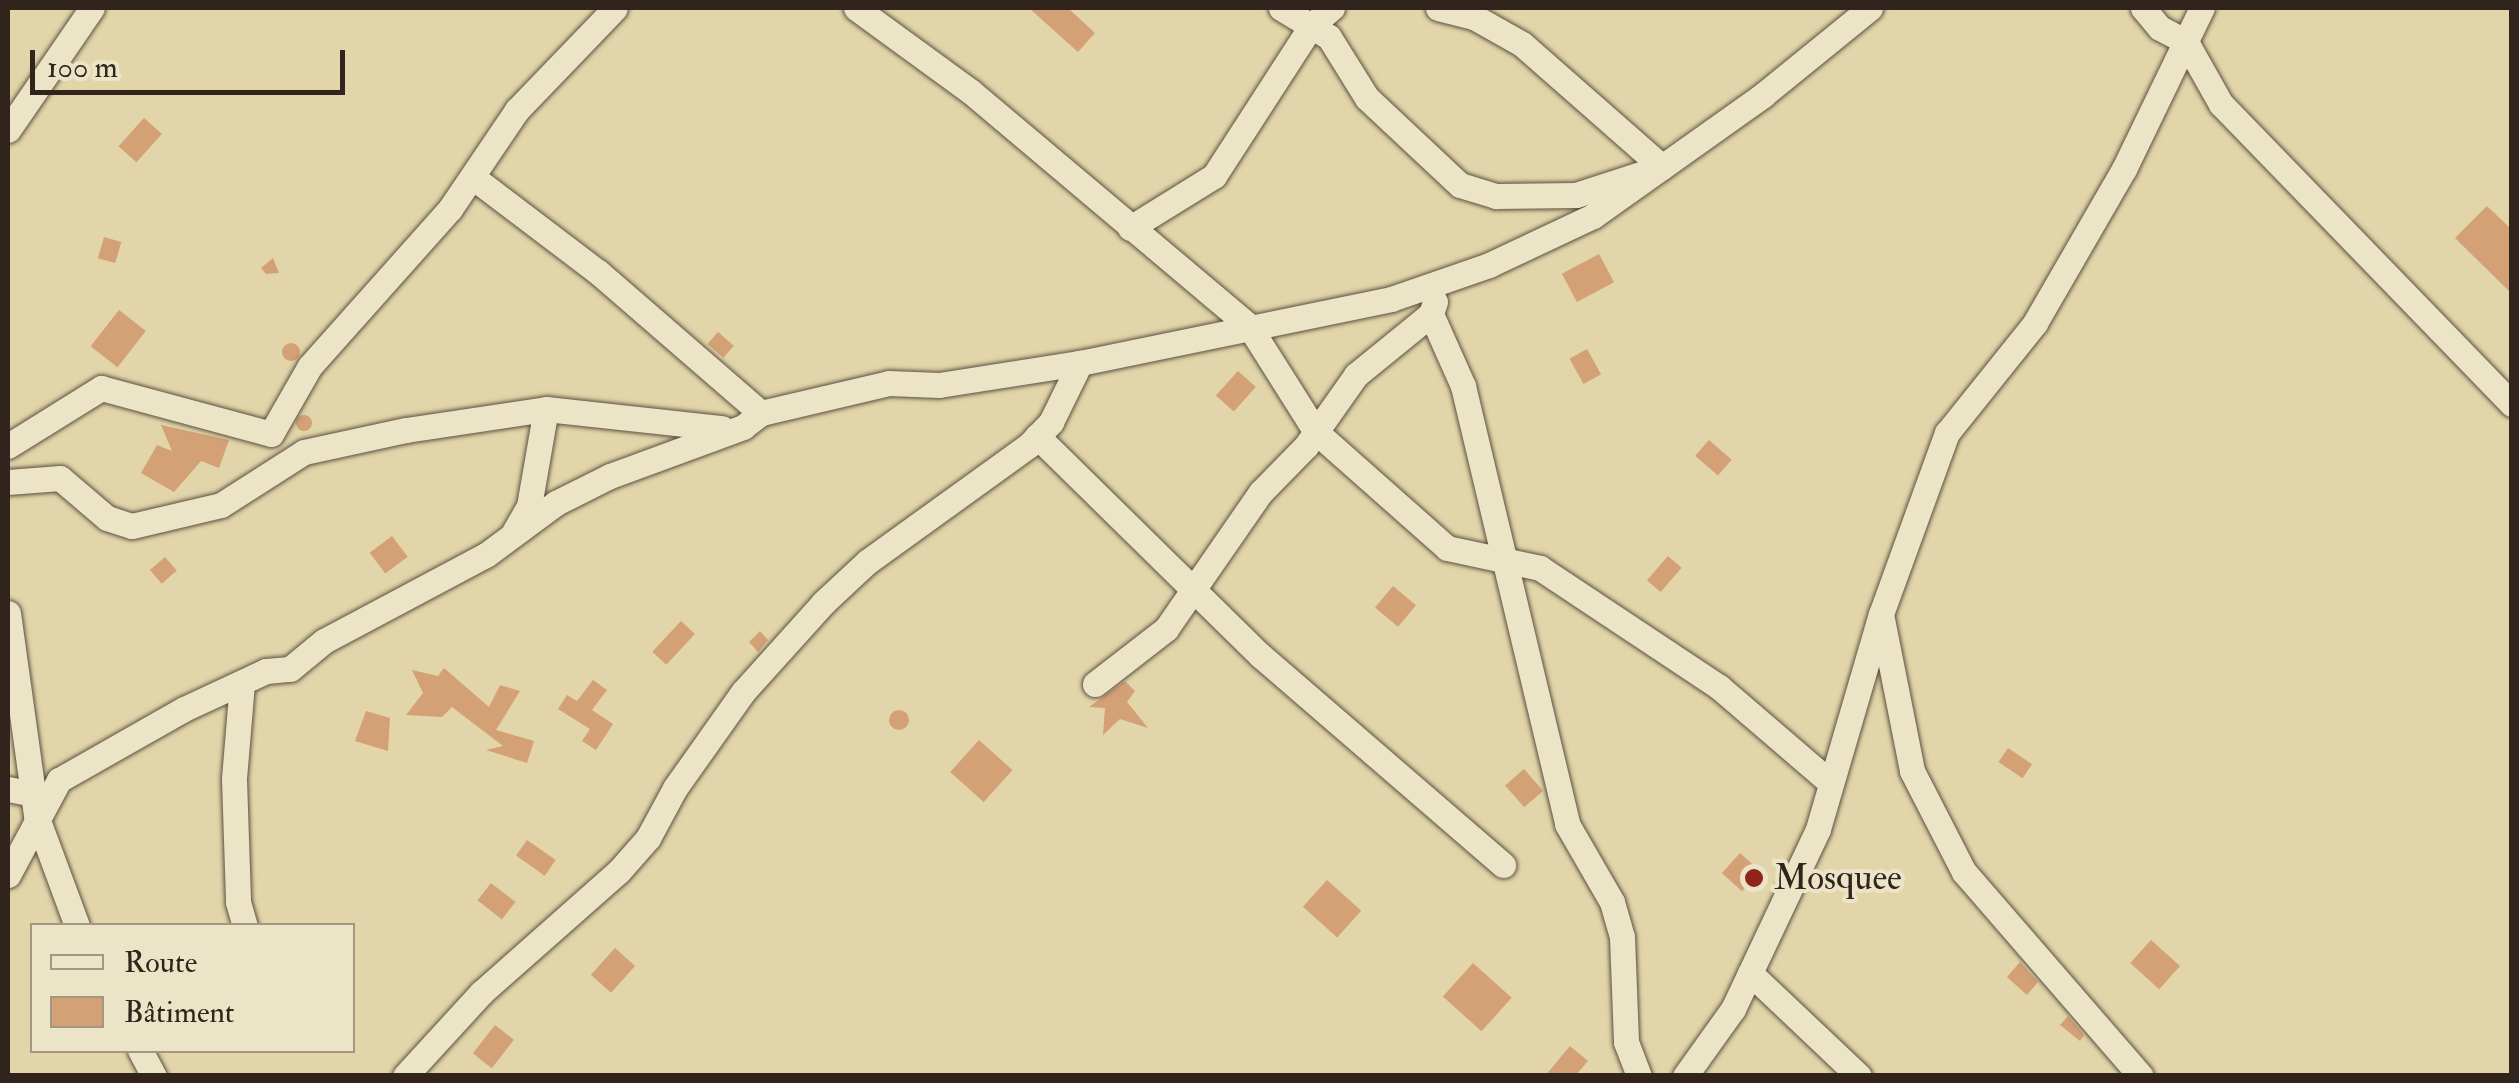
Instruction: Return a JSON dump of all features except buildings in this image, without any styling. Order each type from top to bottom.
[{"type":"street","points":[[8,130],[92,8]]},
{"type":"street","points":[[8,446],[100,388],[271,434],[310,366],[474,178],[517,110],[615,8]]},
{"type":"street","points":[[856,8],[970,91],[1249,326],[1316,432],[1447,548],[1540,568],[1720,686],[1830,782]]},
{"type":"street","points":[[1281,8],[1329,37],[1367,98],[1407,141],[1460,186],[1496,196],[1576,195],[1662,167]]},
{"type":"street","points":[[1130,228],[1214,176],[1311,26],[1332,8]]},
{"type":"street","points":[[1438,8],[1474,17],[1522,44],[1662,167]]},
{"type":"street","points":[[8,482],[60,478],[108,518],[148,524],[221,505],[304,452],[546,409],[696,430],[752,420],[889,383],[939,385],[1080,363],[1392,299],[1531,248],[1593,216],[1870,8]]},
{"type":"street","points":[[2142,8],[2186,42],[2221,104],[2512,404]]},
{"type":"street","points":[[1685,1076],[1750,973],[1818,828],[1881,614],[1947,433],[2036,323],[2124,169],[2202,8]]},
{"type":"street","points":[[474,178],[598,272],[752,420]]},
{"type":"street","points":[[1095,684],[1166,629],[1261,492],[1316,432],[1356,375],[1430,314],[1443,279]]},
{"type":"street","points":[[1430,314],[1463,386],[1500,557],[1567,824],[1612,902],[1622,938],[1626,1042],[1639,1076]]},
{"type":"street","points":[[405,1076],[480,992],[545,941],[648,838],[674,788],[743,692],[823,603],[867,562],[940,515],[1037,436],[1051,422],[1080,363]]},
{"type":"street","points":[[510,540],[529,506],[546,409]]},
{"type":"street","points":[[8,874],[35,805],[59,780],[125,738],[242,683],[290,669],[324,640],[510,540],[556,503],[610,476],[752,420]]},
{"type":"street","points":[[1037,436],[1194,591],[1504,865]]},
{"type":"street","points":[[8,614],[35,805],[76,923]]},
{"type":"street","points":[[1881,614],[1912,770],[1964,872],[2140,1075]]},
{"type":"street","points":[[242,683],[234,780],[238,902],[244,923]]},
{"type":"street","points":[[8,789],[35,805]]},
{"type":"street","points":[[1750,973],[1859,1076]]},
{"type":"street","points":[[142,1053],[154,1076]]},
{"type":"place","name":"Mosquee","points":[[1754,878]]}]
